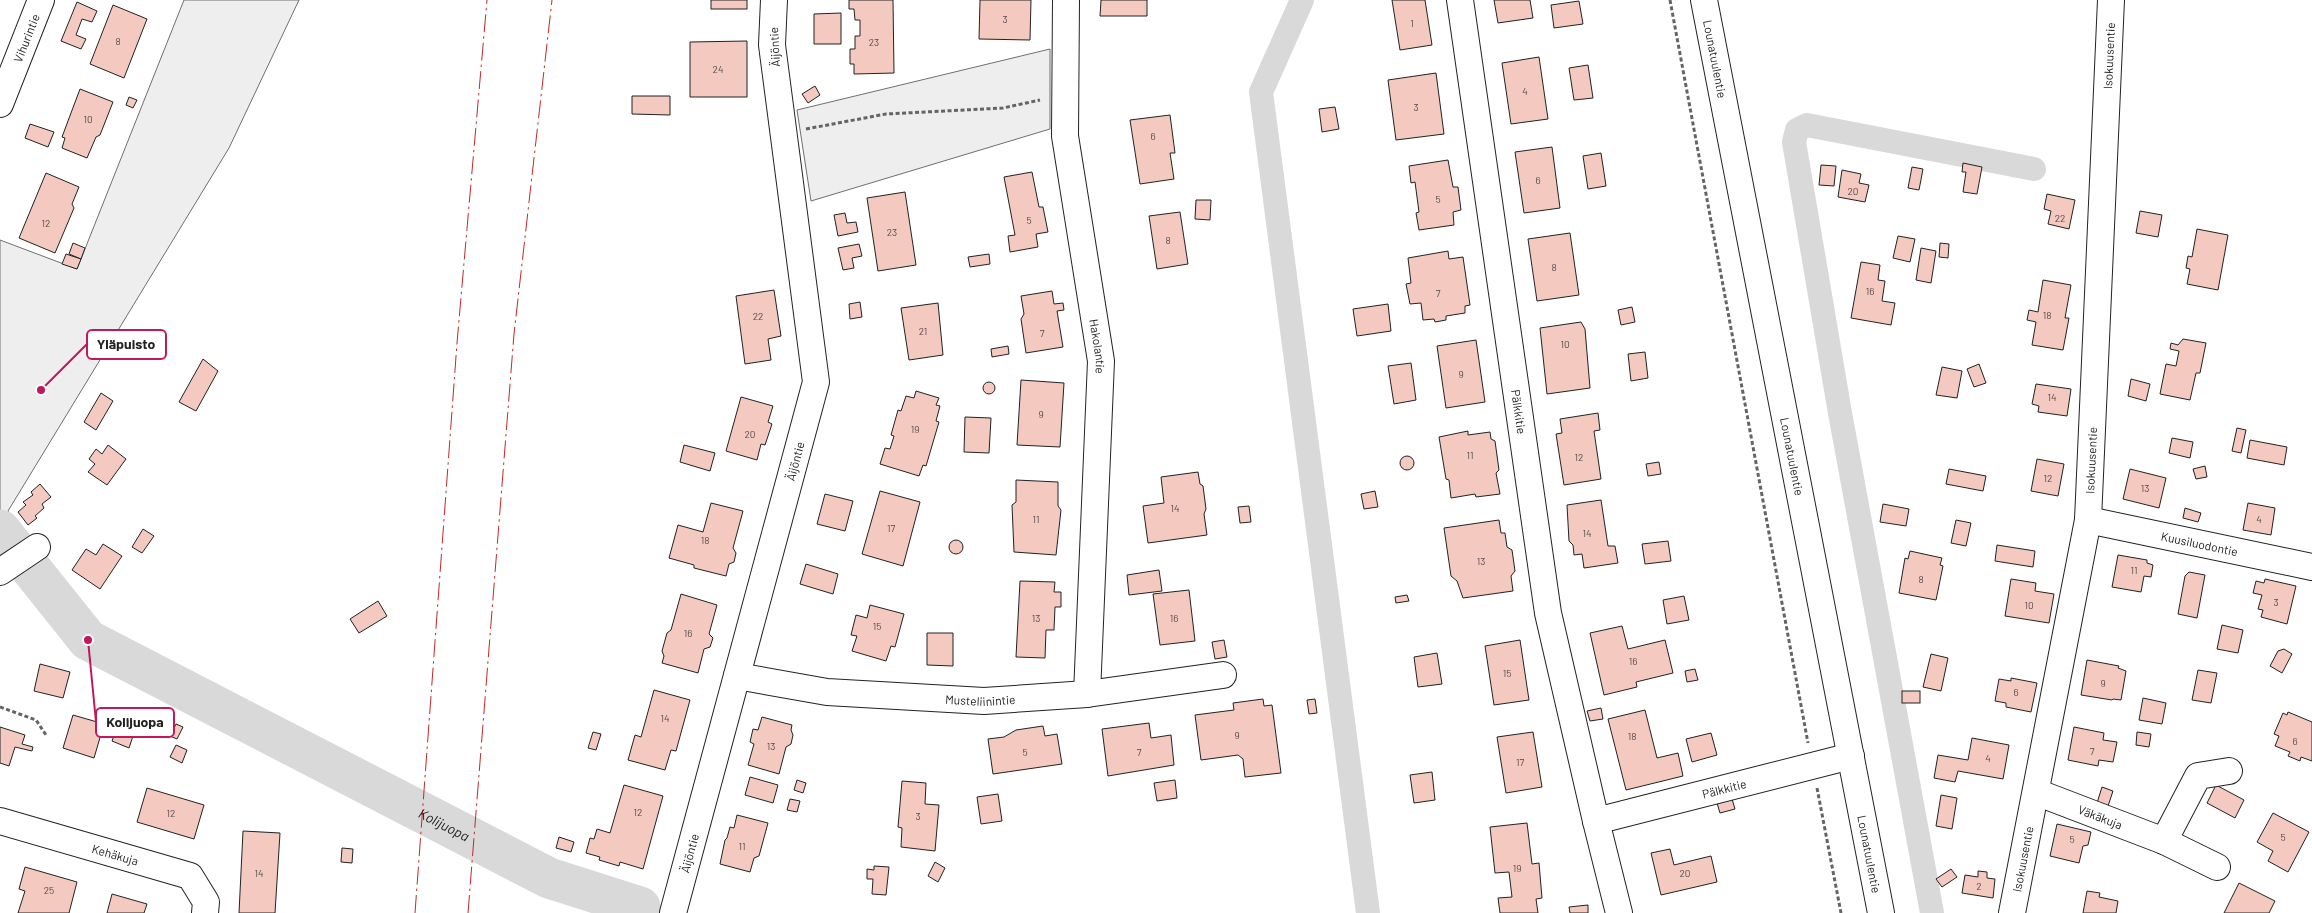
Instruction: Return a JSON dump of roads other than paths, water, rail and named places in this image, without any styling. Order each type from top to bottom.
[{"type":"street","name":"Vihurintie","points":[[0,104],[41,0]]},
{"type":"street","name":"Äijöntie","points":[[673,913],[816,382],[772,45],[774,0]]},
{"type":"street","name":"Hakolantie","points":[[1066,0],[1065,136],[1101,361],[1087,694]]},
{"type":"street","name":"Pälkkitie","points":[[1460,0],[1548,613],[1619,913]]},
{"type":"street","name":"Lounatuulentie","points":[[1704,0],[1881,913]]},
{"type":"street","name":"Isokuusentie","points":[[2012,913],[2088,520],[2111,0]]},
{"type":"street","name":"Kuusiluodontie","points":[[2088,520],[2312,567]]},
{"type":"street","points":[[5,569],[37,547]]},
{"type":"street","name":"Musteliinintie","points":[[737,676],[827,692],[984,701],[1087,694],[1224,675]]},
{"type":"street","name":"Pälkkitie","points":[[1596,821],[1851,756]]},
{"type":"street","points":[[2164,841],[2198,776],[2229,771]]},
{"type":"street","name":"Väkäkuja","points":[[2036,792],[2164,841],[2217,867]]},
{"type":"street","name":"Kehäkuja","points":[[0,821],[190,876],[206,902],[205,913]]},
{"type":"waterway","points":[[1302,0],[1261,92],[1368,913]]},
{"type":"waterway","points":[[1932,913],[1840,413],[1794,142],[1797,130],[1807,125],[2034,169]]},
{"type":"waterway","name":"Kolijuopa","points":[[0,530],[88,640],[549,878],[640,907]]},
{"type":"place","name":"Yläpuisto","points":[[41,390]]},
{"type":"place","name":"Kolijuopa","points":[[88,640]]}]
